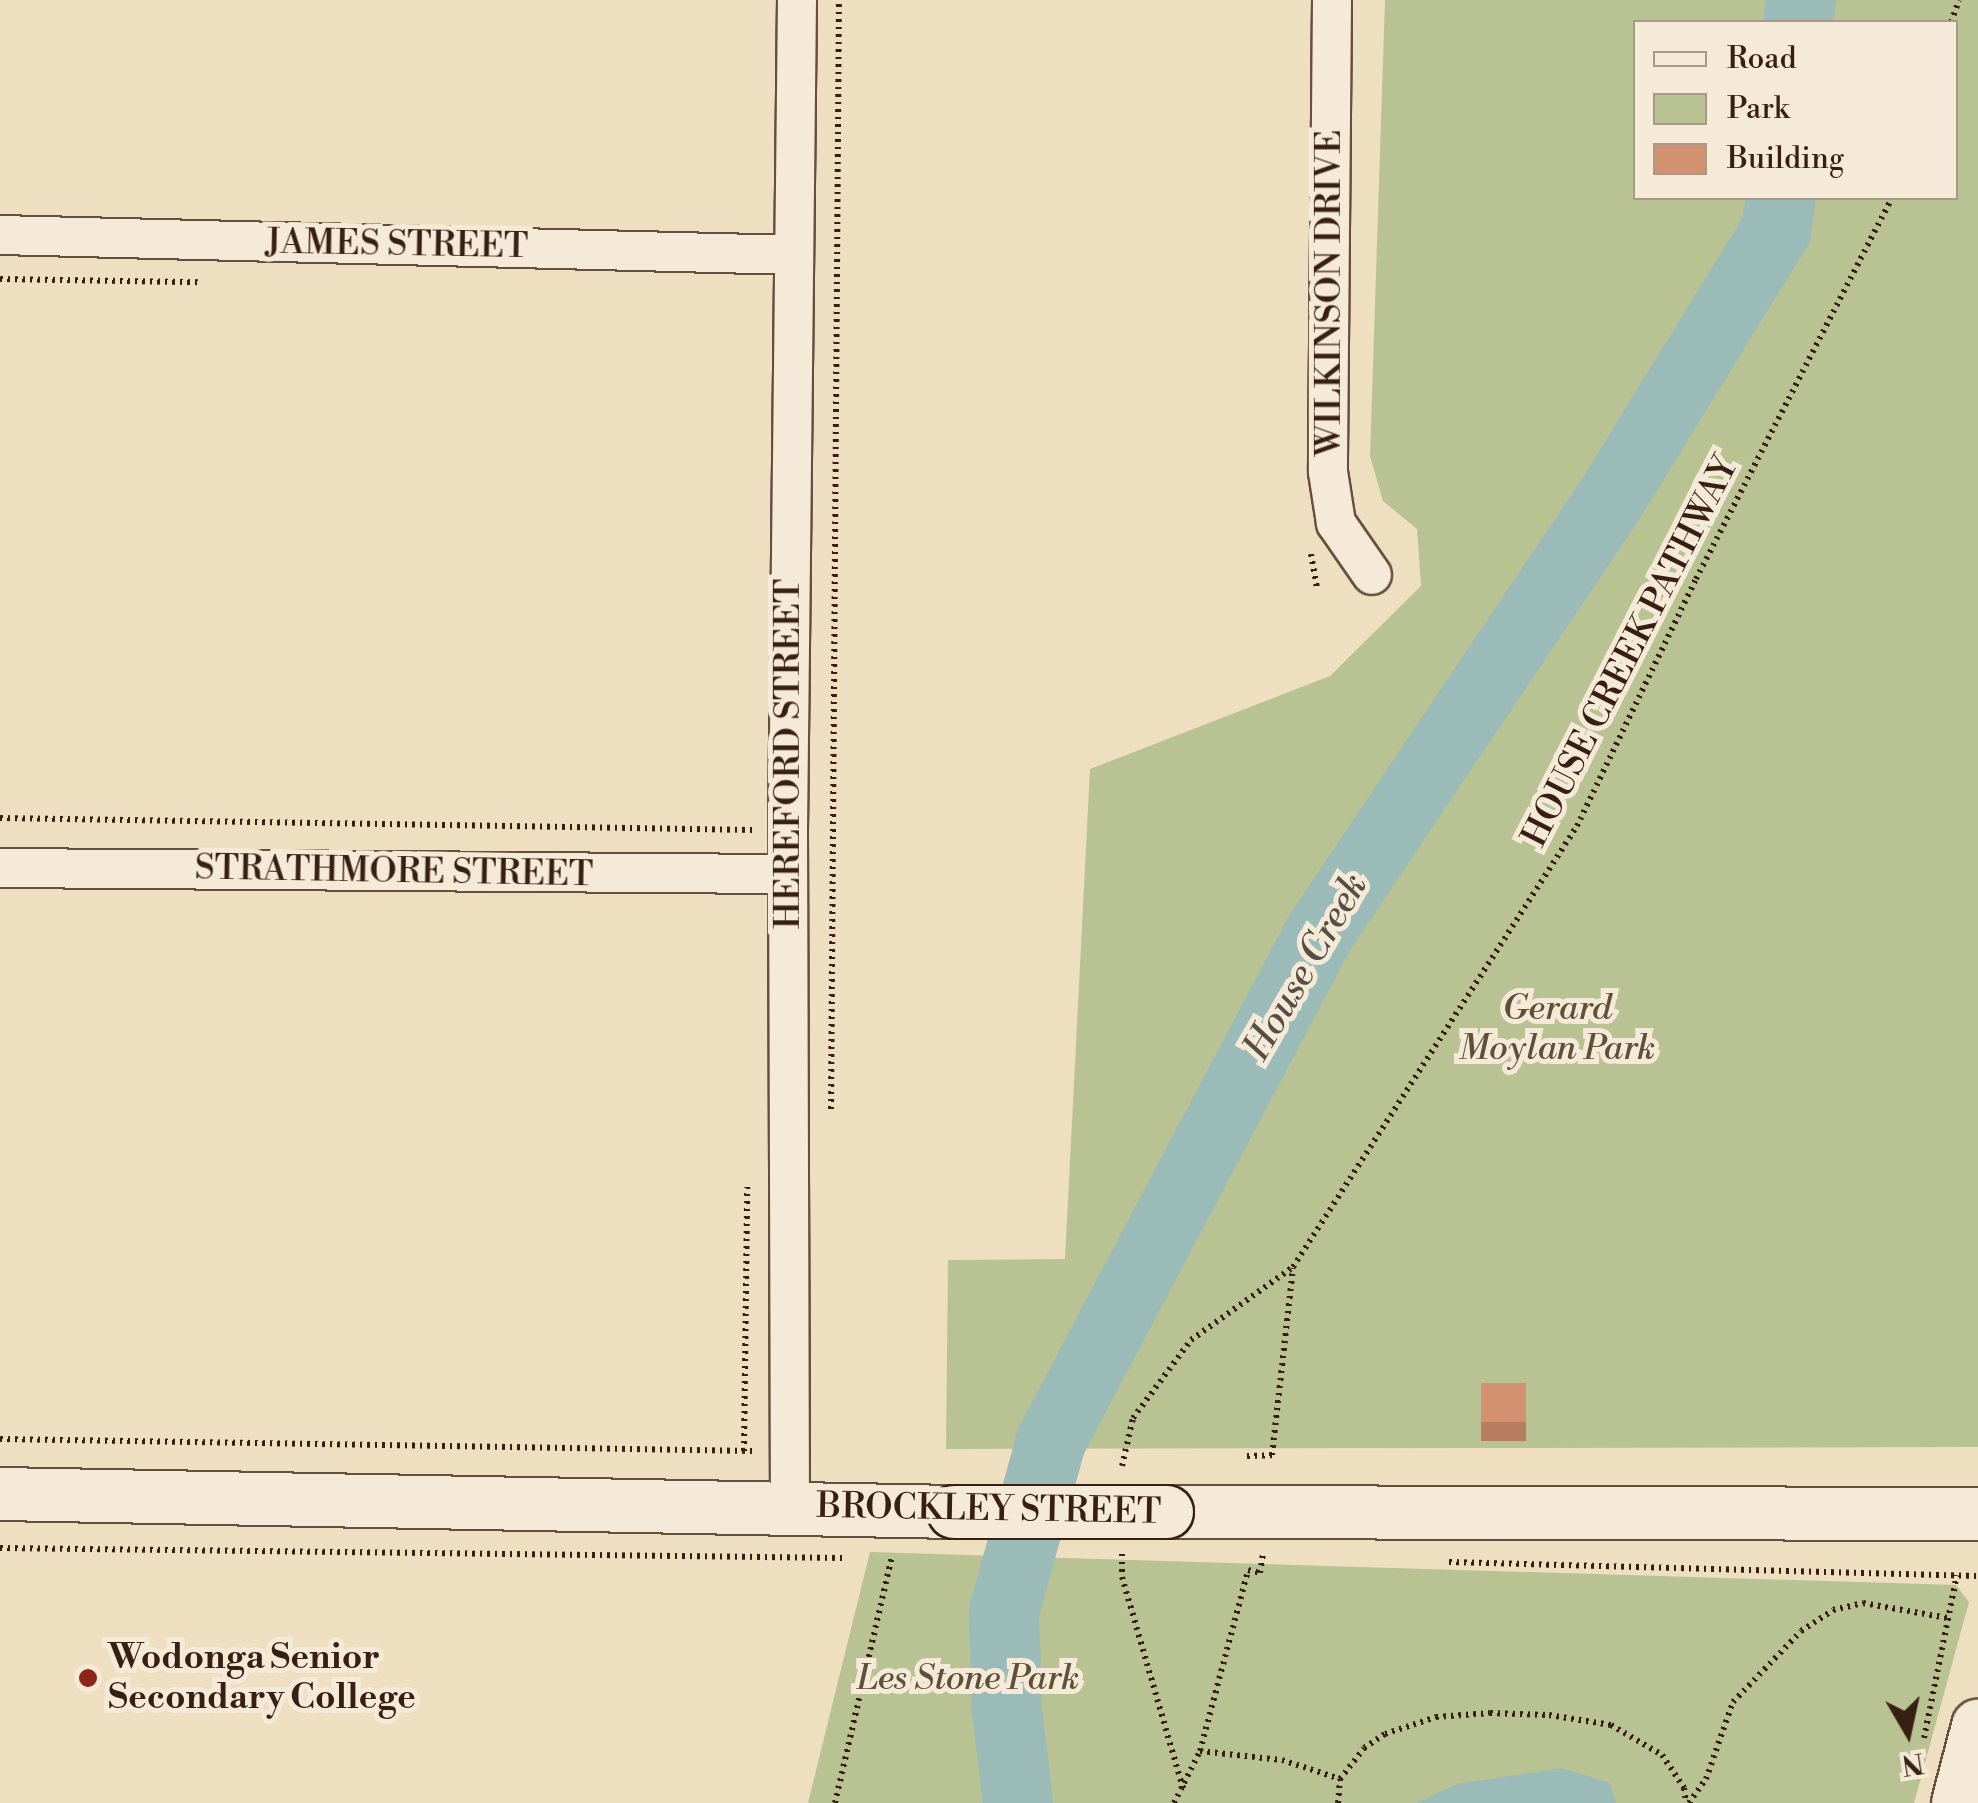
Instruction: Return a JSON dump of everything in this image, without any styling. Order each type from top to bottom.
[{"type":"main road","name":"BROCKLEY STREET","points":[[0,1494],[954,1512],[1978,1514]]},
{"type":"main road","points":[[1958,1803],[1978,1726]]},
{"type":"street","name":"HEREFORD STREET","points":[[790,1508],[788,874],[797,0]]},
{"type":"street","name":"WILKINSON DRIVE","points":[[1332,0],[1328,472],[1336,523],[1372,575]]},
{"type":"street","name":"JAMES STREET","points":[[0,235],[794,256]]},
{"type":"street","name":"STRATHMORE STREET","points":[[0,868],[788,874]]},
{"type":"path","points":[[831,1122],[840,0]]},
{"type":"path","name":"HOUSE CREEK PATHWAY","points":[[1246,1456],[1272,1455],[1294,1267],[1576,826],[1696,579],[1891,200]]},
{"type":"path","points":[[0,818],[753,831],[753,812]]},
{"type":"path","points":[[0,1439],[788,1452]]},
{"type":"path","points":[[0,1548],[825,1561],[859,1555]]},
{"type":"path","points":[[835,1803],[893,1550],[876,1552]]},
{"type":"path","points":[[1174,1803],[1200,1751],[1248,1570],[1260,1572],[1263,1554],[1282,1554]]},
{"type":"path","points":[[1435,1562],[1978,1576]]},
{"type":"path","points":[[1922,1748],[1956,1575]]},
{"type":"path","points":[[1688,1803],[1706,1779],[1733,1702],[1800,1631],[1833,1610],[1864,1603],[1948,1618]]},
{"type":"path","points":[[1338,1803],[1340,1779],[1364,1748],[1386,1734],[1436,1717],[1549,1715],[1611,1725],[1662,1755],[1684,1788],[1688,1803]]},
{"type":"path","points":[[1200,1751],[1282,1760],[1340,1779]]},
{"type":"green space","name":"Gerard Moylan Park","points":[[1385,0],[1978,0],[1978,1447],[946,1449],[948,1260],[1065,1259],[1090,769],[1330,676],[1421,586],[1417,529],[1383,501],[1370,456]]},
{"type":"green space","name":"Les Stone Park","points":[[870,1552],[1956,1585],[1969,1602],[1914,1803],[808,1803]]},
{"type":"water","points":[[1562,1768],[1610,1783],[1616,1803],[1416,1803],[1457,1784]]},
{"type":"building","points":[[1481,1383],[1526,1383],[1526,1422],[1481,1422]]},
{"type":"waterway","name":"House Creek","points":[[1798,20],[1801,0]]},
{"type":"waterway","name":"House Creek","points":[[1018,1803],[1007,1709],[1004,1612],[1051,1441],[1320,932],[1610,500],[1776,230],[1781,200]]},
{"type":"place","name":"Wodonga Senior Secondary College","points":[[88,1678]]}]
